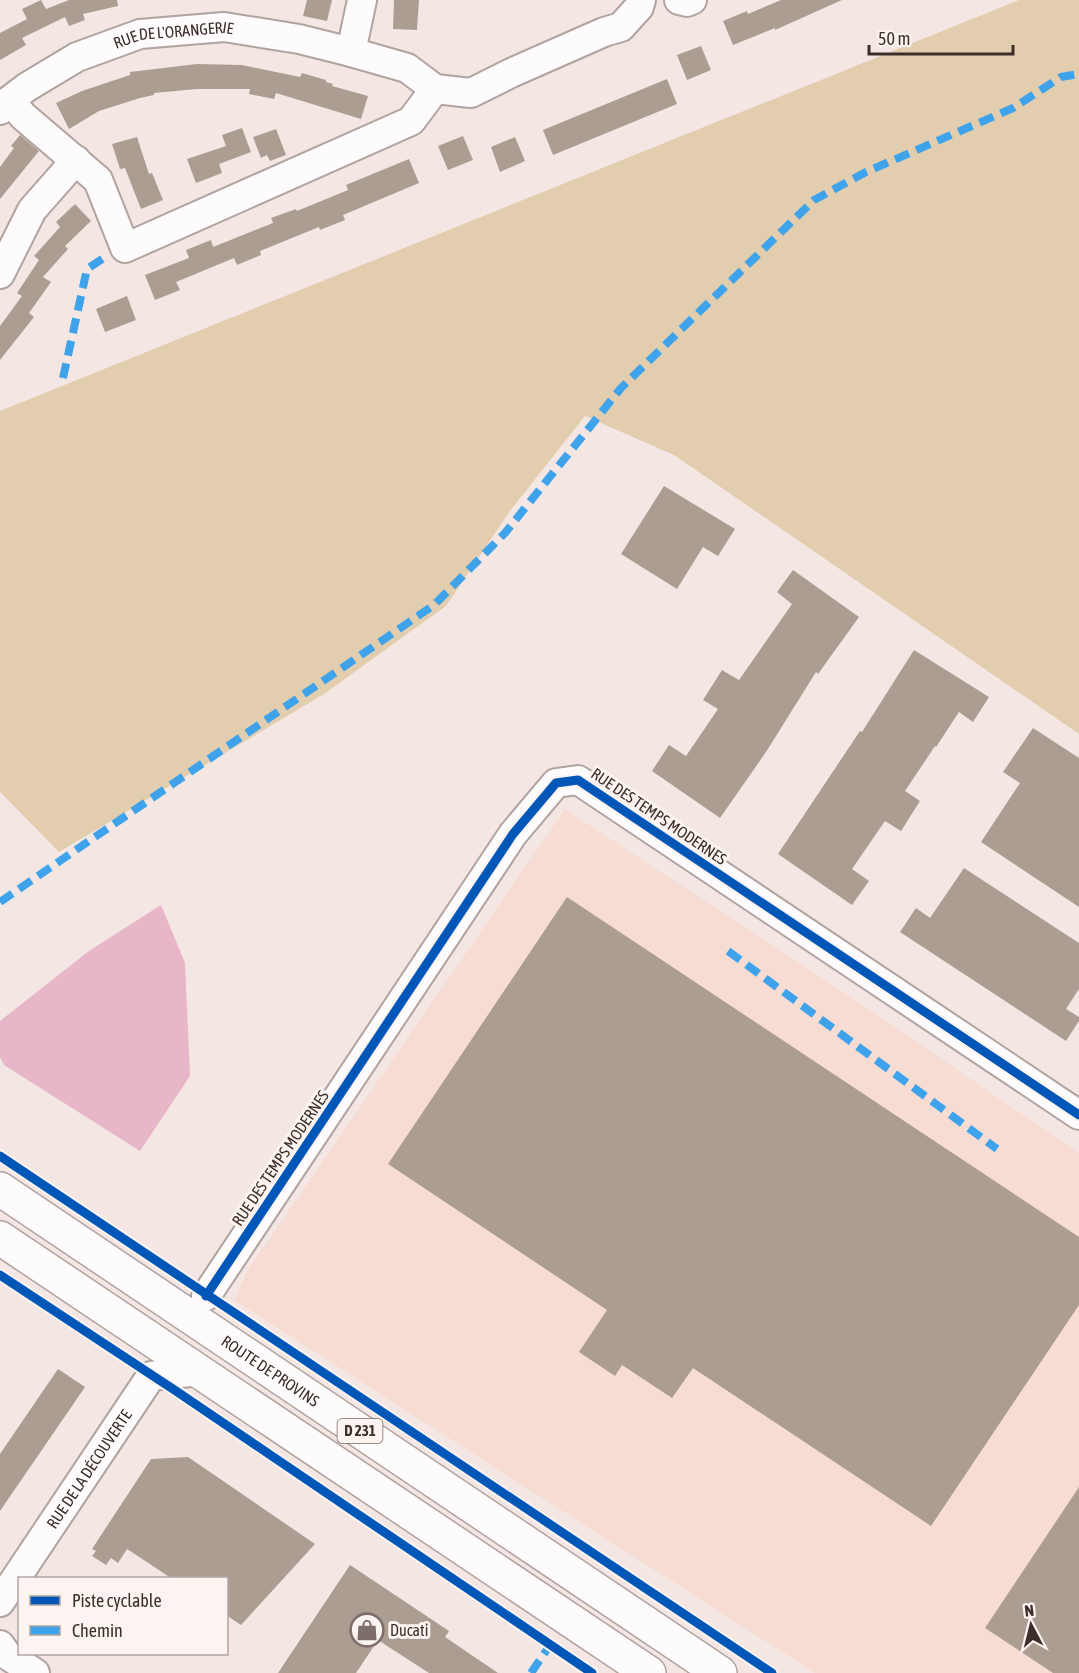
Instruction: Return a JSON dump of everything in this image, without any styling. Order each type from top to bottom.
[{"type":"main road","name":"ROUTE DE PROVINS","points":[[0,1190],[720,1673]]},
{"type":"main road","name":"D 231","points":[[0,1238],[649,1673]]},
{"type":"street","points":[[351,52],[362,0]]},
{"type":"street","points":[[435,89],[471,93],[543,58],[621,27],[639,7],[641,0]]},
{"type":"street","points":[[679,0],[687,2],[692,0]]},
{"type":"street","name":"RUE DE L'ORANGERIE","points":[[224,27],[299,39],[407,68],[435,89],[411,121],[115,253],[98,180],[23,116],[5,105],[27,87],[77,57],[140,34],[224,27]]},
{"type":"street","points":[[0,274],[32,210],[76,160]]},
{"type":"street","name":"RUE DES TEMPS MODERNES","points":[[207,1296],[513,834],[556,783],[578,780],[1079,1115]]},
{"type":"street","points":[[160,1298],[173,1295],[207,1296],[224,1341]]},
{"type":"street","points":[[140,1330],[151,1376],[201,1371]]},
{"type":"street","name":"RUE DE LA DÉCOUVERTE","points":[[0,1602],[151,1376]]},
{"type":"street","points":[[0,1645],[7,1655],[35,1673]]},
{"type":"shaded area","points":[[1019,0],[1079,0],[1079,734],[674,455],[585,416],[510,511],[446,606],[324,694],[59,852],[0,792],[0,411]]},
{"type":"shaded area","points":[[565,809],[852,998],[1079,1153],[1079,1673],[815,1673],[234,1300],[248,1270]]},
{"type":"shaded area","points":[[161,905],[185,963],[190,1076],[140,1151],[4,1065],[0,1057],[0,1021],[89,951]]},
{"type":"building","points":[[41,0],[46,9],[69,0],[117,0],[118,6],[83,14],[85,20],[69,26],[65,17],[22,38],[26,45],[0,60],[0,33],[27,19],[22,9]]},
{"type":"building","points":[[307,0],[332,0],[327,21],[303,16]]},
{"type":"building","points":[[394,0],[419,0],[417,30],[393,29]]},
{"type":"building","points":[[781,0],[842,0],[775,30],[775,28],[733,45],[723,21],[747,11],[748,14]]},
{"type":"building","points":[[701,46],[711,70],[687,80],[677,55]]},
{"type":"building","points":[[197,64],[242,65],[300,77],[302,73],[326,80],[333,84],[332,86],[368,96],[361,119],[276,93],[274,99],[249,94],[250,89],[197,89],[154,93],[154,95],[99,111],[69,129],[56,103],[82,91],[130,75],[130,72]]},
{"type":"building","points":[[667,79],[677,104],[553,155],[543,130]]},
{"type":"building","points":[[242,128],[251,152],[219,164],[222,173],[196,183],[187,159],[226,146],[222,135]]},
{"type":"building","points":[[276,129],[286,155],[270,161],[267,155],[261,158],[253,137]]},
{"type":"building","points":[[20,135],[39,151],[0,199],[0,167],[14,148],[11,146]]},
{"type":"building","points":[[463,136],[473,160],[448,170],[438,146]]},
{"type":"building","points":[[137,137],[149,174],[152,173],[163,200],[141,209],[125,168],[120,169],[112,144]]},
{"type":"building","points":[[515,137],[525,161],[500,172],[491,147]]},
{"type":"building","points":[[409,159],[419,183],[343,215],[345,220],[320,230],[319,227],[260,251],[261,255],[237,265],[234,258],[176,282],[180,290],[155,300],[145,275],[189,258],[186,250],[211,240],[213,247],[273,223],[271,218],[296,209],[297,211],[348,190],[346,185]]},
{"type":"building","points":[[75,204],[91,221],[65,246],[68,249],[43,277],[51,282],[29,313],[34,317],[0,360],[0,326],[22,296],[17,293],[39,260],[34,256],[60,227],[56,222]]},
{"type":"building","points":[[127,296],[136,320],[105,332],[96,309]]},
{"type":"building","points":[[664,486],[735,529],[718,556],[703,547],[677,589],[621,554]]},
{"type":"building","points":[[793,570],[859,617],[818,674],[816,672],[766,752],[720,818],[652,771],[669,745],[686,756],[718,709],[703,700],[722,670],[739,680],[792,604],[777,592]]},
{"type":"building","points":[[914,650],[989,697],[973,722],[959,712],[905,791],[920,801],[901,831],[885,821],[852,869],[869,881],[852,905],[778,854],[860,731],[862,732]]},
{"type":"building","points":[[1033,728],[1079,758],[1079,907],[981,842],[1020,783],[1003,772]]},
{"type":"building","points":[[964,868],[1079,943],[1079,989],[1066,1009],[1079,1017],[1079,1021],[1066,1041],[900,932],[916,908],[930,918]]},
{"type":"building","points":[[567,897],[1079,1237],[1079,1305],[931,1526],[693,1368],[672,1398],[622,1365],[615,1376],[579,1352],[607,1310],[388,1164]]},
{"type":"building","points":[[58,1369],[85,1387],[0,1511],[0,1454]]},
{"type":"building","points":[[188,1457],[315,1544],[241,1625],[228,1616],[228,1577],[169,1577],[127,1549],[118,1563],[111,1558],[106,1565],[92,1556],[96,1551],[92,1549],[151,1459]]},
{"type":"building","points":[[1079,1487],[1079,1673],[1053,1673],[985,1628]]},
{"type":"building","points":[[350,1565],[449,1631],[445,1637],[498,1673],[429,1673],[378,1640],[356,1673],[278,1673]]},
{"type":"marked path","points":[[0,902],[434,605],[505,533],[621,388],[814,200],[866,172],[1013,108],[1061,77],[1079,74]]},
{"type":"marked path","points":[[63,378],[87,269],[105,257]]},
{"type":"marked path","points":[[728,951],[997,1149]]},
{"type":"marked path","points":[[531,1673],[550,1645]]},
{"type":"cycle path","points":[[206,1296],[513,834],[556,783],[578,780],[1079,1115]]},
{"type":"cycle path","points":[[0,1156],[772,1673]]},
{"type":"cycle path","points":[[0,1275],[176,1391],[592,1673]]},
{"type":"place","name":"Ducati","points":[[367,1630]]}]
